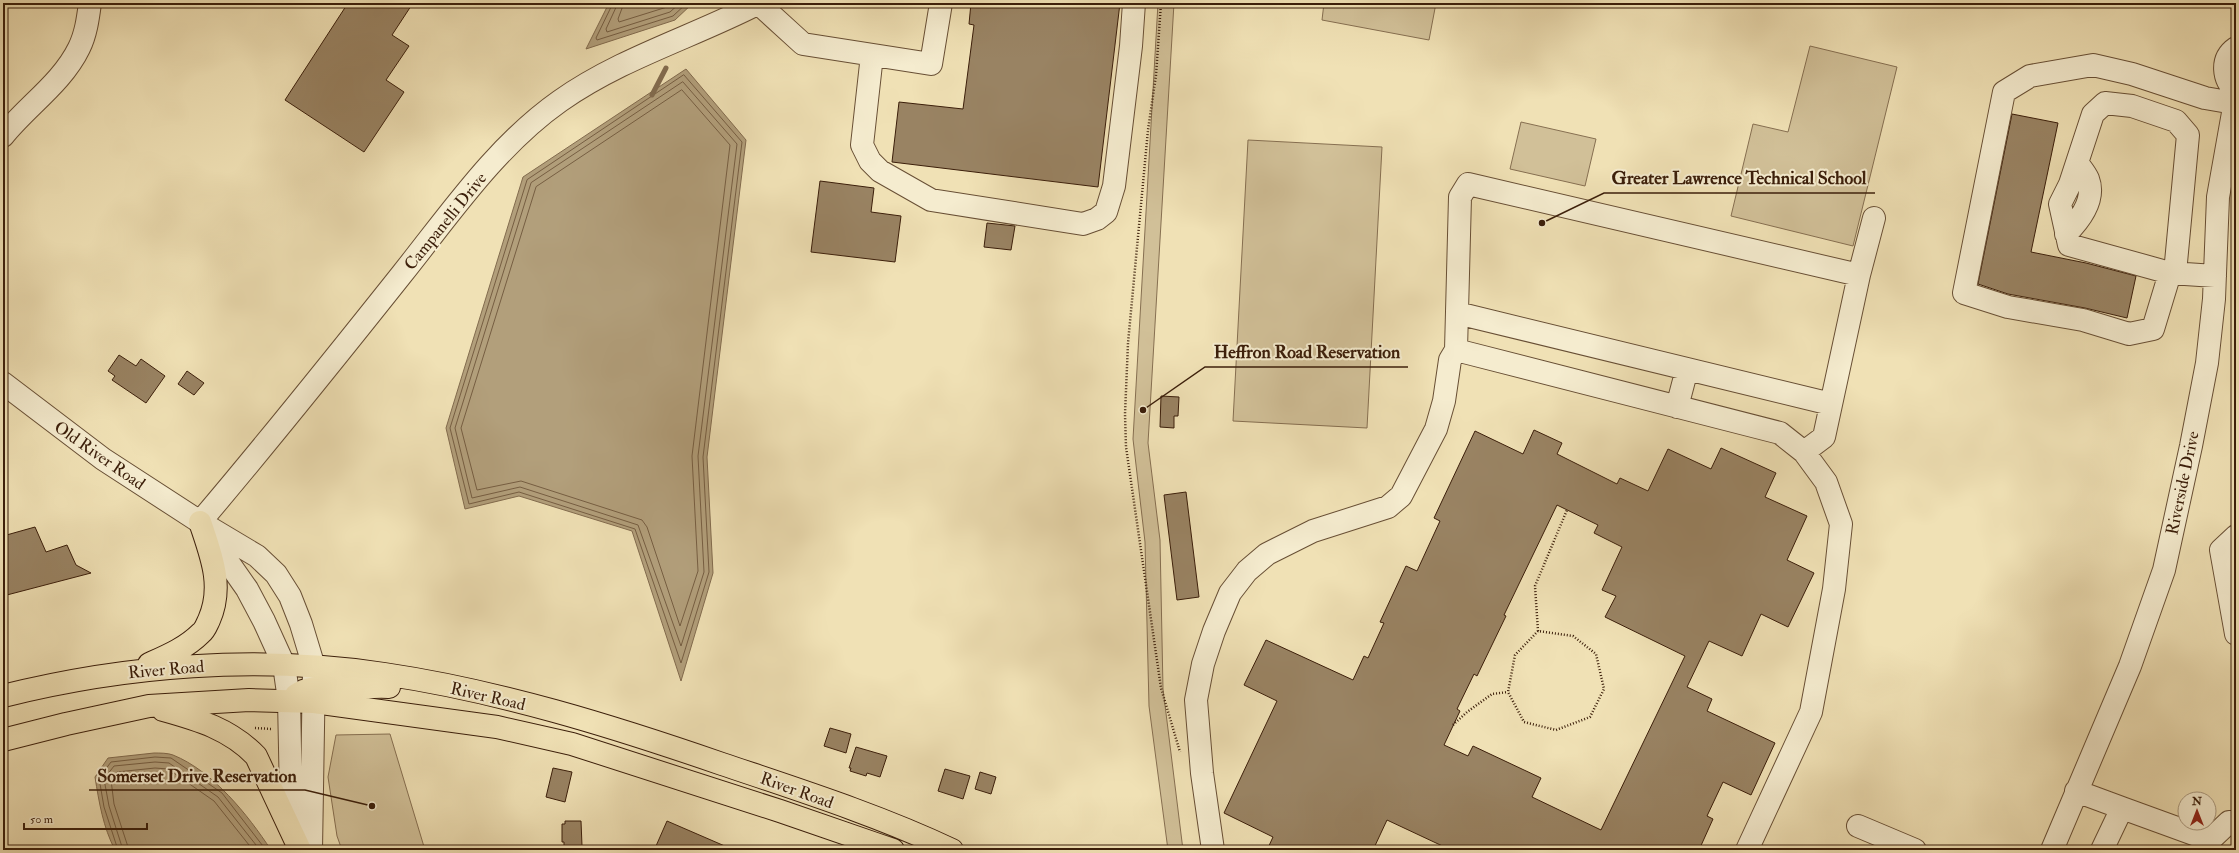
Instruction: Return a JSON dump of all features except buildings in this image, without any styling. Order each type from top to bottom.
[{"type":"main road","points":[[134,671],[174,653],[188,644],[203,632],[211,615],[217,585],[213,560],[200,522]]},
{"type":"main road","name":"River Road","points":[[3,696],[134,671],[210,666],[284,665],[314,686],[572,744],[780,810],[893,850]]},
{"type":"main road","name":"River Road","points":[[3,740],[66,724],[149,706],[249,700],[289,700],[314,686],[384,674],[474,692],[564,714],[654,741],[795,788],[921,836],[952,850]]},
{"type":"main road","points":[[149,706],[218,727],[245,744],[256,756],[300,850]]},
{"type":"street","points":[[3,136],[64,71],[79,48],[87,23],[90,3]]},
{"type":"street","points":[[758,3],[803,44],[931,64],[941,3]]},
{"type":"street","name":"Campanelli Drive","points":[[200,522],[475,183],[527,127],[589,81],[658,48],[714,26],[758,3]]},
{"type":"street","points":[[872,55],[862,145],[870,161],[880,171],[931,200],[1083,224],[1097,219],[1106,212],[1114,186],[1132,46],[1134,3]]},
{"type":"street","points":[[2215,276],[2173,273],[2069,245],[2066,234],[2079,221],[2089,199],[2089,180],[2078,164],[2093,114],[2105,102],[2132,106],[2176,121],[2188,135],[2173,273],[2153,329],[2129,334],[2083,320],[2008,307],[1964,293],[2004,92],[2030,76],[2093,65],[2132,74],[2205,98],[2235,97],[2224,71],[2230,52],[2236,48]]},
{"type":"street","name":"Riverside Drive","points":[[2052,850],[2130,666],[2164,570],[2191,446],[2205,370],[2215,276],[2218,197],[2235,97]]},
{"type":"street","points":[[1213,850],[1202,773],[1196,700],[1203,664],[1214,631],[1230,593],[1247,571],[1267,554],[1313,531],[1388,506],[1401,496],[1436,429],[1444,401],[1450,360],[1456,350],[1460,197],[1468,184],[1859,275]]},
{"type":"street","points":[[1804,452],[1824,437],[1859,275],[1874,218]]},
{"type":"street","points":[[1457,313],[1831,404]]},
{"type":"street","points":[[1456,350],[1780,433],[1804,452],[1826,482],[1842,524],[1834,589],[1811,712],[1747,850]]},
{"type":"street","points":[[1677,406],[1687,369]]},
{"type":"street","name":"Old River Road","points":[[3,383],[103,459],[200,522],[257,556],[276,574],[290,596],[301,624],[314,686],[311,850]]},
{"type":"street","name":"Old River Road","points":[[200,522],[247,589],[264,621],[284,665],[289,700],[291,797],[305,850]]},
{"type":"street","points":[[2236,536],[2221,550],[2236,634]]},
{"type":"street","points":[[2076,791],[2210,840],[2229,822],[2236,822]]},
{"type":"street","points":[[2102,850],[2122,808]]},
{"type":"street","points":[[1858,826],[1915,850]]},
{"type":"path","points":[[1161,3],[1156,75],[1147,137],[1128,343],[1125,414],[1126,447],[1161,688],[1180,753],[1202,773]]},
{"type":"path","points":[[1538,631],[1573,636],[1596,654],[1604,689],[1590,717],[1556,730],[1524,722],[1508,692],[1515,655],[1538,631],[1535,586],[1567,510]]},
{"type":"path","points":[[1453,725],[1467,712],[1492,694],[1508,692]]},
{"type":"path","points":[[253,728],[276,729]]},
{"type":"shaded area","points":[[1158,3],[1174,3],[1148,443],[1160,540],[1163,689],[1183,850],[1168,850],[1149,706],[1145,542],[1133,439]]},
{"type":"shaded area","points":[[1324,3],[1436,3],[1429,40],[1322,20]]},
{"type":"shaded area","points":[[1810,46],[1897,67],[1853,246],[1731,216],[1753,124],[1788,132]]},
{"type":"shaded area","points":[[1521,122],[1596,139],[1585,186],[1510,169]]},
{"type":"shaded area","points":[[1248,140],[1382,147],[1367,428],[1233,421]]},
{"type":"shaded area","points":[[390,734],[425,850],[342,850],[337,836],[328,777],[336,735]]},
{"type":"water","points":[[609,3],[693,3],[675,20],[586,49]]},
{"type":"water","points":[[686,69],[746,140],[707,457],[713,573],[681,681],[632,531],[519,496],[465,509],[446,428],[523,177]]},
{"type":"water","points":[[166,753],[188,762],[216,783],[252,823],[271,850],[115,850],[104,823],[95,777],[108,758]]},
{"type":"waterway","points":[[652,95],[666,68]]},
{"type":"place","name":"Greater Lawrence Technical School","points":[[1542,223]]},
{"type":"place","name":"Heffron Road Reservation","points":[[1143,410]]},
{"type":"place","name":"Somerset Drive Reservation","points":[[372,806]]}]
